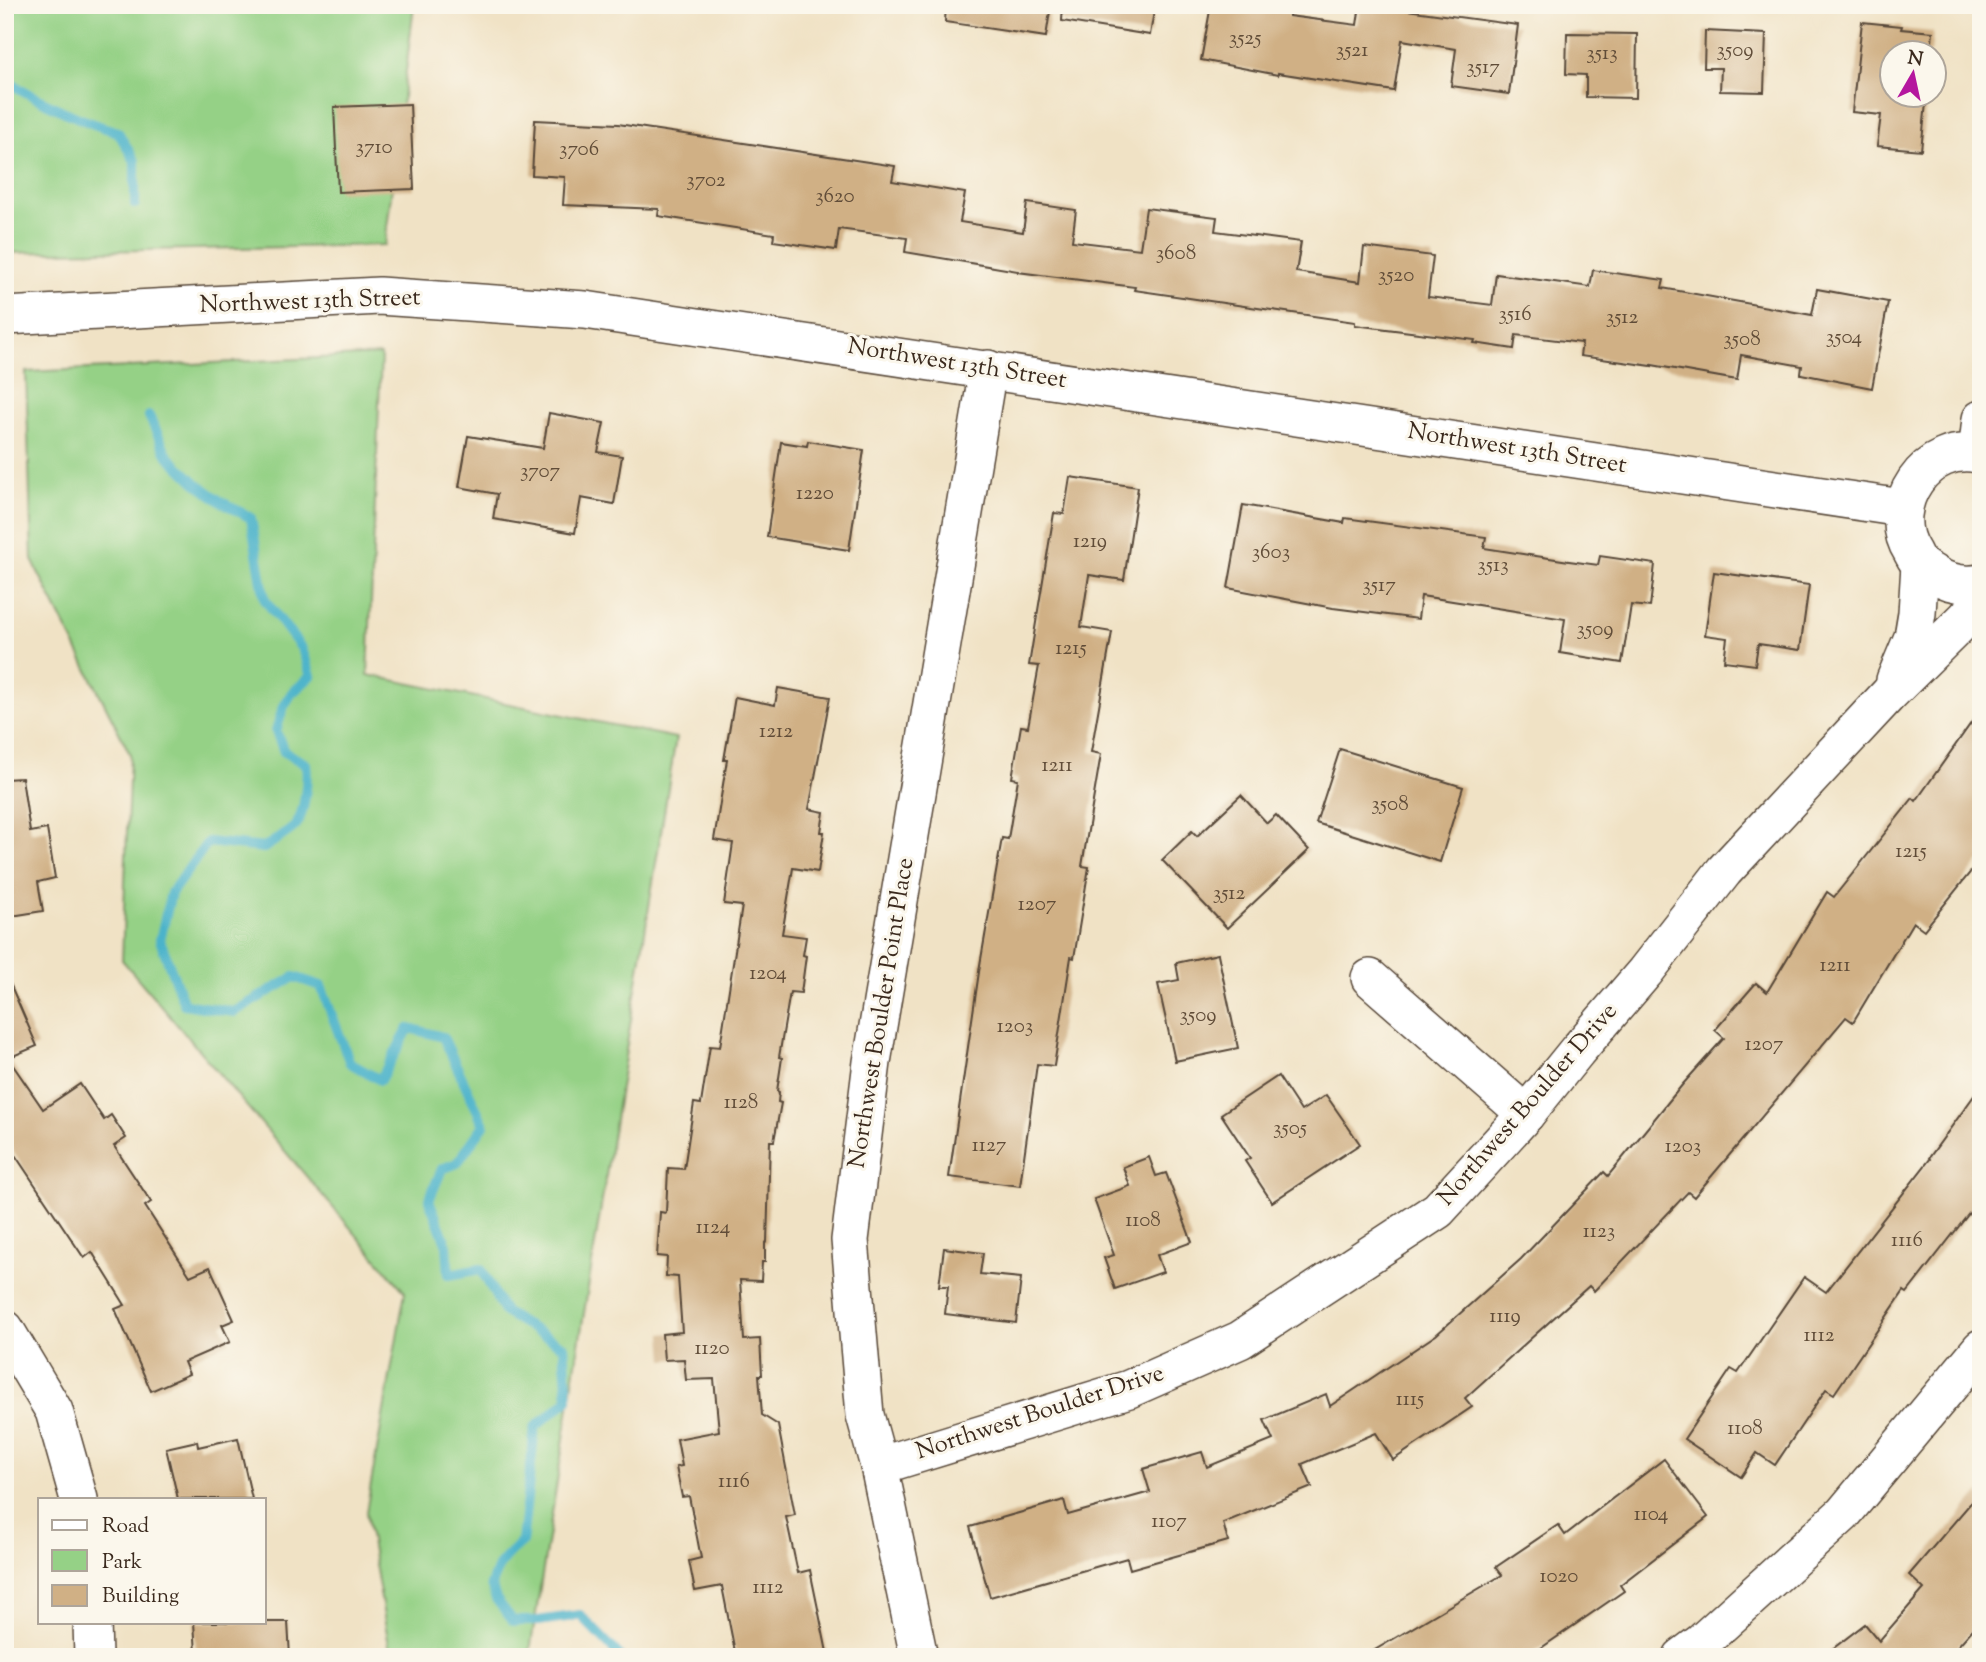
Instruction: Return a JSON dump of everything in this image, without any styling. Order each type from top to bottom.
[{"type":"street","name":"Northwest 13th Street","points":[[5,316],[379,296],[585,310],[1902,508]]},
{"type":"street","name":"Northwest Boulder Point Place","points":[[919,1657],[879,1465],[865,1415],[850,1240],[874,1049],[988,369]]},
{"type":"street","points":[[1980,443],[1934,462],[1913,482],[1902,508],[1905,542],[1920,565],[1946,582],[1981,583]]},
{"type":"street","name":"Northwest Boulder Drive","points":[[1888,694],[1913,637],[1920,565]]},
{"type":"street","name":"Northwest Boulder Drive","points":[[879,1465],[1129,1389],[1240,1340],[1438,1210],[1526,1114],[1645,972],[1724,871],[1888,694],[1981,601]]},
{"type":"street","points":[[1370,978],[1526,1114]]},
{"type":"street","points":[[5,1329],[54,1411],[79,1498]]},
{"type":"street","points":[[1682,1657],[1843,1514],[1981,1348]]},
{"type":"street","points":[[92,1624],[93,1657]]},
{"type":"green space","points":[[5,5],[414,5],[385,245],[5,253]]},
{"type":"green space","points":[[381,355],[368,675],[676,738],[529,1657],[391,1657],[366,1512],[405,1292],[122,960],[130,754],[32,560],[26,372]]},
{"type":"building","points":[[946,5],[1051,5],[1046,37],[945,22]]},
{"type":"building","points":[[1063,5],[1155,5],[1150,35],[1062,21]]},
{"type":"building","points":[[1211,5],[1251,5],[1289,12],[1289,16],[1357,25],[1360,5],[1407,5],[1406,10],[1518,25],[1509,94],[1451,86],[1456,49],[1402,40],[1394,91],[1278,75],[1201,60]]},
{"type":"building","points":[[1862,22],[1933,32],[1932,38],[1878,38],[1878,108],[1926,108],[1921,150],[1877,146],[1881,115],[1852,112]]},
{"type":"building","points":[[1705,31],[1766,34],[1764,92],[1720,91],[1721,68],[1704,68]]},
{"type":"building","points":[[1567,33],[1637,34],[1636,98],[1586,97],[1586,75],[1566,74]]},
{"type":"building","points":[[410,104],[414,189],[338,192],[334,107]]},
{"type":"building","points":[[535,120],[618,124],[895,166],[892,181],[965,193],[960,222],[1023,232],[1027,203],[1076,210],[1072,241],[1140,249],[1146,208],[1217,217],[1215,231],[1301,242],[1296,272],[1360,282],[1364,247],[1433,256],[1428,297],[1492,305],[1496,274],[1590,287],[1593,270],[1664,280],[1662,288],[1812,315],[1817,289],[1888,302],[1872,388],[1801,374],[1802,366],[1741,355],[1737,380],[1580,356],[1582,343],[1516,335],[1514,349],[1474,343],[1475,340],[1355,325],[1355,322],[1134,290],[1135,287],[1018,272],[905,252],[907,238],[839,229],[836,250],[773,241],[774,234],[658,216],[659,209],[563,205],[565,177],[532,175]]},
{"type":"building","points":[[549,413],[604,423],[598,452],[622,456],[614,504],[581,498],[575,533],[493,519],[497,494],[459,487],[468,436],[543,448]]},
{"type":"building","points":[[808,441],[864,450],[849,550],[767,537],[781,442],[807,446]]},
{"type":"building","points":[[1070,477],[1138,487],[1124,580],[1089,575],[1081,627],[1112,632],[1091,752],[1101,754],[1082,866],[1089,867],[1074,958],[1071,957],[1054,1066],[1037,1064],[1020,1186],[949,1177],[980,965],[1002,838],[1008,839],[1018,779],[1012,778],[1021,726],[1028,727],[1039,666],[1029,665],[1054,513],[1064,514]]},
{"type":"building","points":[[1243,505],[1344,523],[1345,518],[1486,537],[1484,548],[1569,561],[1598,565],[1600,556],[1655,564],[1650,607],[1631,605],[1622,663],[1560,653],[1565,619],[1421,596],[1418,619],[1333,608],[1228,588]]},
{"type":"building","points":[[1714,572],[1809,585],[1800,650],[1758,644],[1755,665],[1724,661],[1727,638],[1705,635]]},
{"type":"building","points":[[778,688],[830,697],[809,809],[824,812],[821,832],[824,832],[818,872],[793,868],[782,934],[806,937],[803,955],[806,956],[801,993],[790,992],[779,1057],[782,1058],[777,1091],[778,1102],[781,1103],[774,1141],[770,1141],[765,1262],[762,1262],[761,1281],[740,1280],[744,1340],[760,1339],[762,1415],[778,1425],[795,1515],[786,1517],[798,1573],[810,1570],[828,1657],[736,1657],[722,1586],[695,1591],[689,1561],[701,1558],[689,1496],[682,1497],[676,1467],[682,1466],[677,1439],[719,1431],[714,1379],[686,1380],[684,1359],[664,1360],[662,1334],[682,1332],[678,1277],[666,1276],[667,1257],[657,1256],[660,1212],[666,1213],[668,1168],[684,1169],[694,1103],[701,1104],[710,1046],[720,1047],[742,906],[724,904],[733,843],[714,840],[735,697],[775,705]]},
{"type":"building","points":[[1981,709],[1981,859],[1924,930],[1913,922],[1853,1022],[1846,1017],[1694,1197],[1688,1192],[1594,1291],[1589,1286],[1465,1398],[1472,1407],[1393,1460],[1376,1433],[1302,1464],[1312,1487],[1223,1523],[1228,1541],[1130,1569],[1127,1558],[990,1597],[970,1527],[1064,1500],[1068,1515],[1150,1492],[1143,1469],[1202,1452],[1207,1467],[1273,1440],[1264,1420],[1326,1394],[1330,1406],[1436,1335],[1521,1259],[1604,1172],[1608,1176],[1724,1038],[1715,1030],[1756,983],[1767,992],[1827,892],[1834,897],[1913,798],[1916,801]]},
{"type":"building","points":[[1340,749],[1463,787],[1440,862],[1316,823]]},
{"type":"building","points":[[22,778],[30,832],[47,829],[55,878],[38,882],[43,911],[5,917],[5,779]]},
{"type":"building","points":[[1241,795],[1267,823],[1276,815],[1309,850],[1227,928],[1162,860],[1192,831],[1197,836]]},
{"type":"building","points":[[1218,954],[1238,1048],[1175,1061],[1158,984],[1179,980],[1176,963]]},
{"type":"building","points":[[5,972],[37,1046],[8,1058],[43,1109],[80,1084],[104,1120],[111,1115],[126,1138],[114,1146],[151,1202],[145,1206],[190,1276],[210,1267],[234,1320],[222,1325],[230,1342],[184,1362],[189,1374],[151,1391],[115,1309],[125,1305],[92,1252],[84,1258],[5,1140]]},
{"type":"building","points":[[1278,1076],[1301,1111],[1326,1095],[1360,1144],[1272,1202],[1245,1161],[1250,1158],[1221,1114]]},
{"type":"building","points":[[1981,1086],[1981,1198],[1907,1293],[1904,1291],[1834,1394],[1826,1389],[1775,1465],[1757,1453],[1741,1477],[1684,1439],[1731,1369],[1738,1373],[1804,1277],[1826,1292],[1930,1159]]},
{"type":"building","points":[[1149,1157],[1156,1176],[1166,1173],[1192,1242],[1157,1255],[1163,1272],[1115,1289],[1104,1258],[1114,1255],[1094,1199],[1130,1186],[1123,1167]]},
{"type":"building","points":[[944,1248],[983,1253],[980,1274],[1021,1278],[1016,1323],[945,1314],[948,1286],[939,1286]]},
{"type":"building","points":[[238,1438],[252,1498],[178,1498],[166,1448],[197,1441],[198,1447]]},
{"type":"building","points":[[1664,1459],[1708,1517],[1620,1585],[1624,1591],[1528,1657],[1363,1657],[1502,1575],[1496,1567],[1558,1525],[1565,1535]]},
{"type":"building","points":[[1981,1491],[1981,1620],[1948,1657],[1822,1657],[1865,1624],[1879,1641],[1924,1589],[1909,1575]]},
{"type":"building","points":[[288,1622],[290,1657],[201,1657],[201,1653],[196,1653],[194,1624]]},
{"type":"waterway","points":[[5,80],[60,110],[118,132],[135,161],[135,204]]},
{"type":"waterway","points":[[149,416],[168,456],[220,501],[251,518],[265,600],[302,649],[311,676],[291,694],[283,708],[276,731],[284,752],[306,764],[305,795],[296,825],[264,848],[208,842],[171,893],[160,940],[184,1004],[234,1012],[294,977],[321,986],[350,1063],[380,1080],[409,1028],[443,1037],[484,1125],[457,1163],[442,1169],[429,1200],[447,1245],[449,1275],[481,1269],[504,1312],[564,1347],[568,1400],[535,1427],[522,1542],[503,1561],[491,1585],[496,1599],[513,1621],[538,1621],[580,1615],[621,1657]]}]
